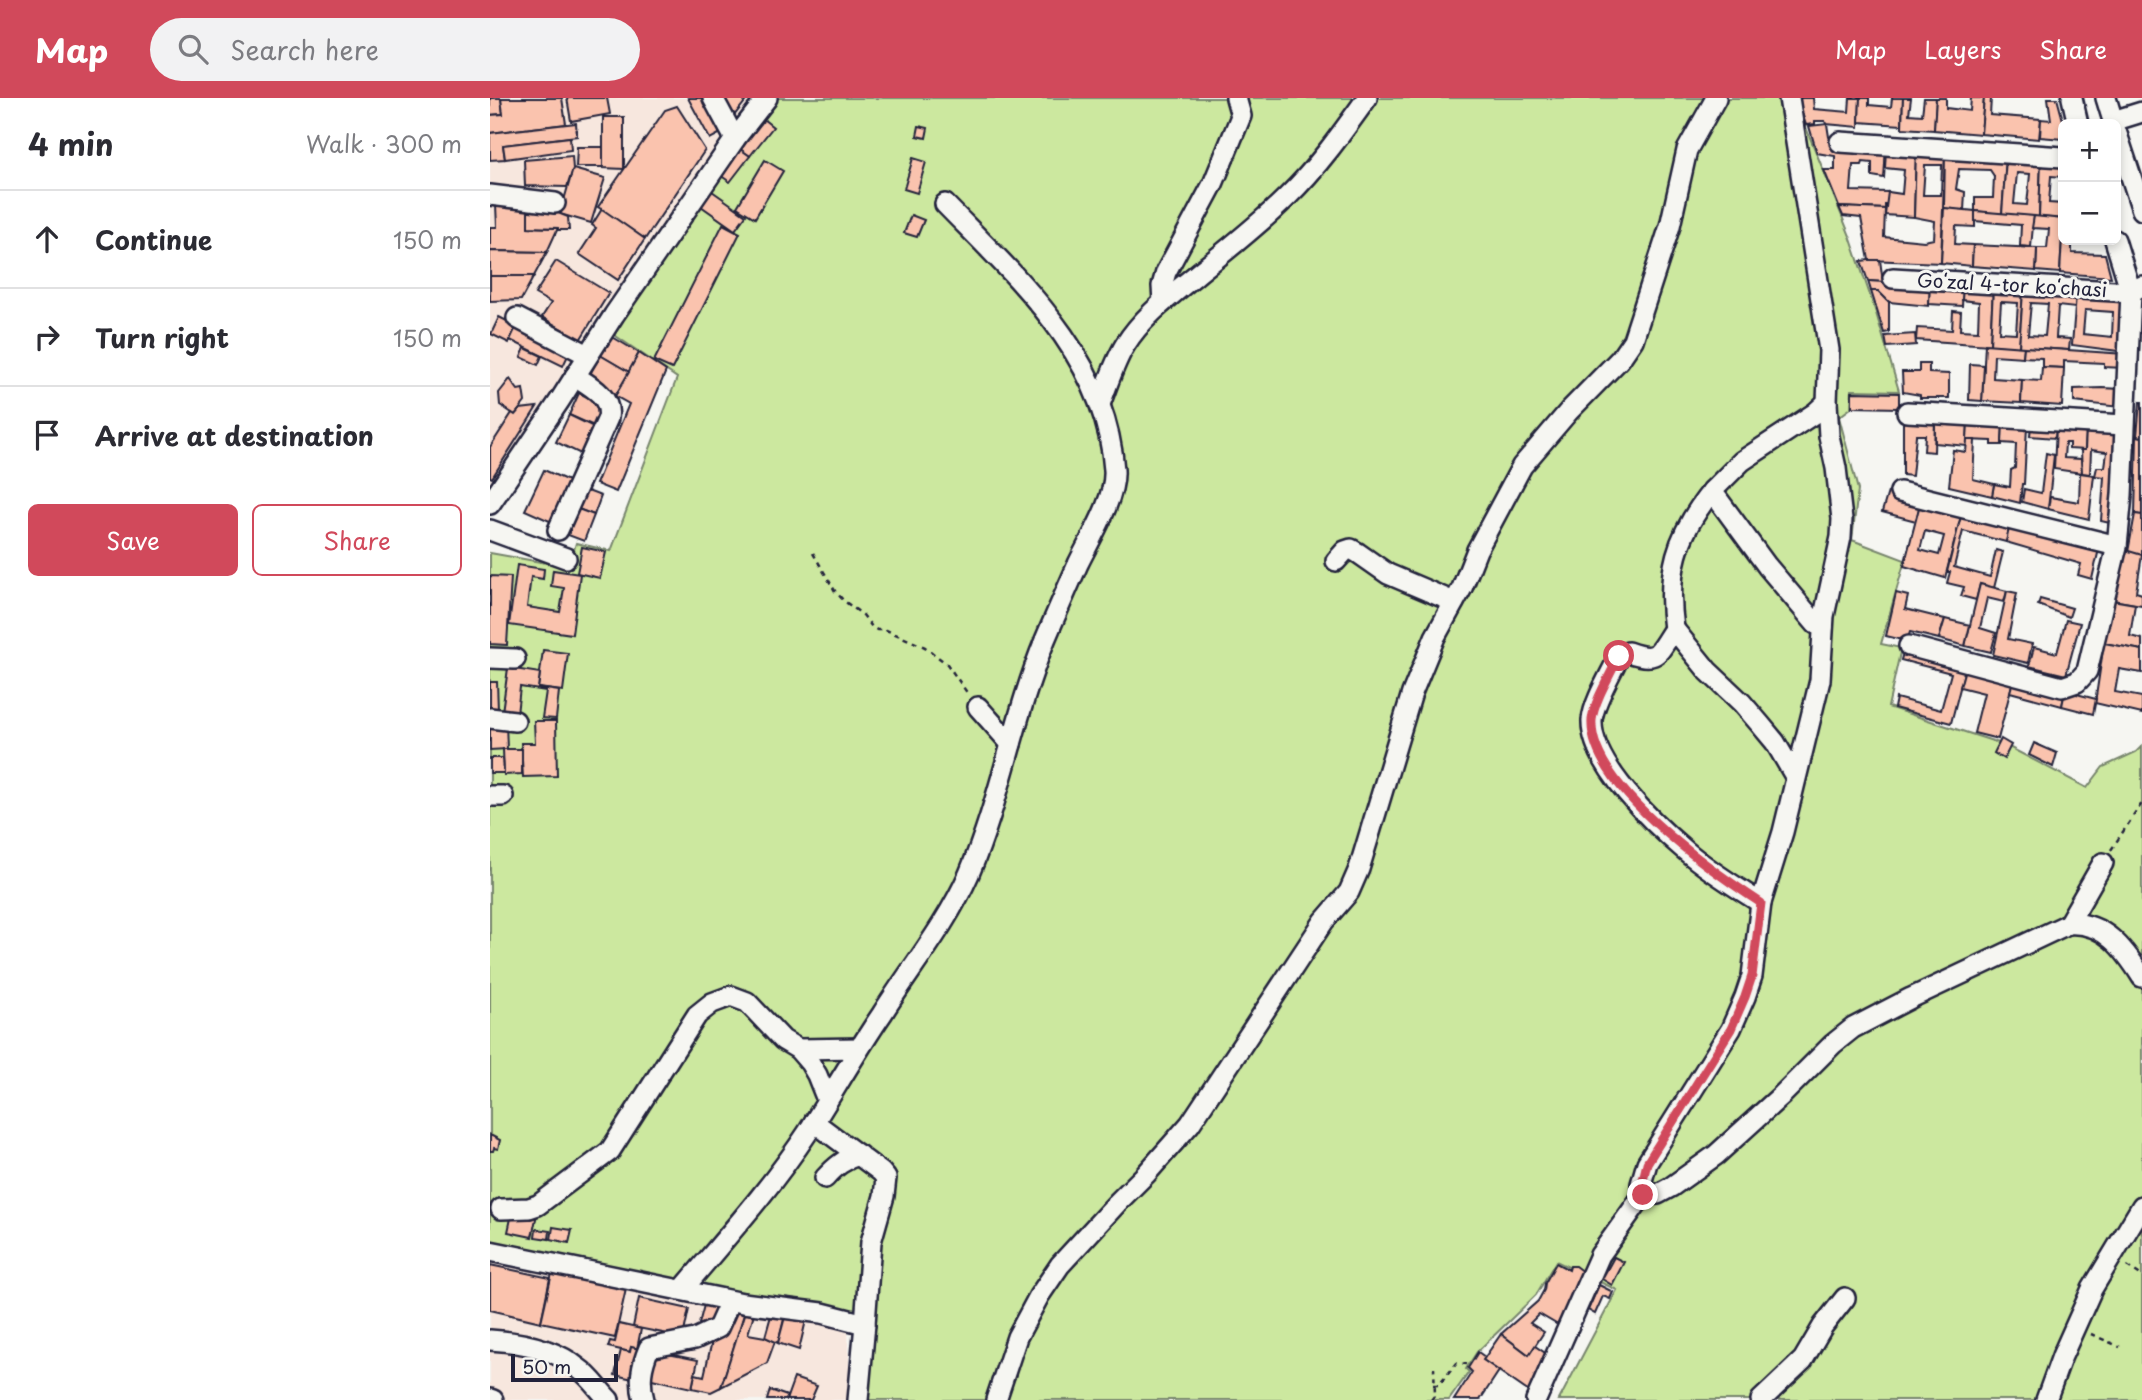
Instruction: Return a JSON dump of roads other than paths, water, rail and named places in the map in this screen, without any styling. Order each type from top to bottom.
[{"type":"street","points":[[713,98],[735,139]]},
{"type":"street","points":[[490,504],[614,315],[735,139],[767,98]]},
{"type":"street","points":[[1163,302],[1162,286],[1166,272],[1213,184],[1238,107],[1252,98]]},
{"type":"street","points":[[1100,404],[1125,344],[1163,302],[1285,199],[1309,174],[1367,98]]},
{"type":"street","points":[[996,1400],[1017,1337],[1039,1296],[1060,1265],[1190,1124],[1325,921],[1349,892],[1377,815],[1412,693],[1435,637],[1522,466],[1569,411],[1620,359],[1633,340],[1670,226],[1687,150],[1716,98]]},
{"type":"street","points":[[1536,1400],[1600,1255],[1643,1195],[1642,1184],[1647,1163],[1731,1029],[1745,997],[1754,962],[1761,903],[1783,832],[1820,680],[1823,627],[1841,537],[1842,519],[1829,436],[1829,350],[1789,98]]},
{"type":"street","points":[[2072,98],[2077,119]]},
{"type":"street","points":[[2106,98],[2112,119]]},
{"type":"street","points":[[2121,122],[2142,112]]},
{"type":"street","points":[[1840,142],[2058,157]]},
{"type":"street","points":[[2121,146],[2142,210]]},
{"type":"street","points":[[490,195],[555,203]]},
{"type":"street","points":[[682,1290],[747,1214],[814,1122],[859,1048],[939,928],[967,878],[985,832],[1024,696],[1064,595],[1109,498],[1115,475],[1111,444],[1100,404],[1055,321],[945,204]]},
{"type":"street","points":[[1909,646],[2062,687],[2077,682],[2087,671],[2117,546],[2124,425],[2137,289],[2117,245]]},
{"type":"street","name":"Goʻzal 4-tor koʻchasi","points":[[1893,278],[2137,289]]},
{"type":"street","points":[[517,318],[589,355]]},
{"type":"street","points":[[558,530],[610,409],[604,398],[575,376]]},
{"type":"street","points":[[1796,778],[1760,724],[1708,671],[1674,629],[1671,588],[1677,548],[1696,510],[1712,491],[1742,461],[1828,402]]},
{"type":"street","points":[[1907,412],[2124,425]]},
{"type":"street","points":[[1712,491],[1768,566],[1816,624],[1823,627]]},
{"type":"street","points":[[1900,492],[2117,546]]},
{"type":"street","points":[[490,530],[566,558]]},
{"type":"street","points":[[1336,561],[1345,551],[1351,549],[1388,574],[1454,602]]},
{"type":"street","points":[[1674,629],[1652,657],[1642,658],[1628,652],[1619,656],[1593,716],[1592,724],[1598,746],[1615,779],[1647,814],[1686,851],[1761,903]]},
{"type":"street","points":[[490,658],[515,659]]},
{"type":"street","points":[[978,707],[1011,744]]},
{"type":"street","points":[[490,718],[515,721]]},
{"type":"street","points":[[2068,924],[2103,863]]},
{"type":"street","points":[[1643,1195],[1658,1194],[1671,1187],[1716,1155],[1853,1028],[2068,924],[2083,923],[2098,929],[2116,943],[2142,977]]},
{"type":"street","points":[[501,1209],[538,1205],[610,1151],[696,1016],[712,1003],[731,996],[747,1002],[783,1040],[798,1049],[814,1069],[827,1100]]},
{"type":"street","points":[[798,1049],[859,1048]]},
{"type":"street","points":[[814,1122],[886,1178],[871,1242],[858,1400]]},
{"type":"street","points":[[825,1178],[836,1166],[859,1155]]},
{"type":"street","points":[[2046,1400],[2092,1289],[2142,1206]]},
{"type":"street","points":[[490,1251],[743,1303],[822,1313],[865,1324]]},
{"type":"street","points":[[1761,1400],[1803,1360],[1823,1326],[1845,1298]]},
{"type":"street","points":[[644,1400],[640,1385],[641,1369],[649,1348],[695,1339],[718,1328],[727,1308]]},
{"type":"street","points":[[490,1340],[512,1341],[555,1353],[580,1368],[609,1400]]}]
